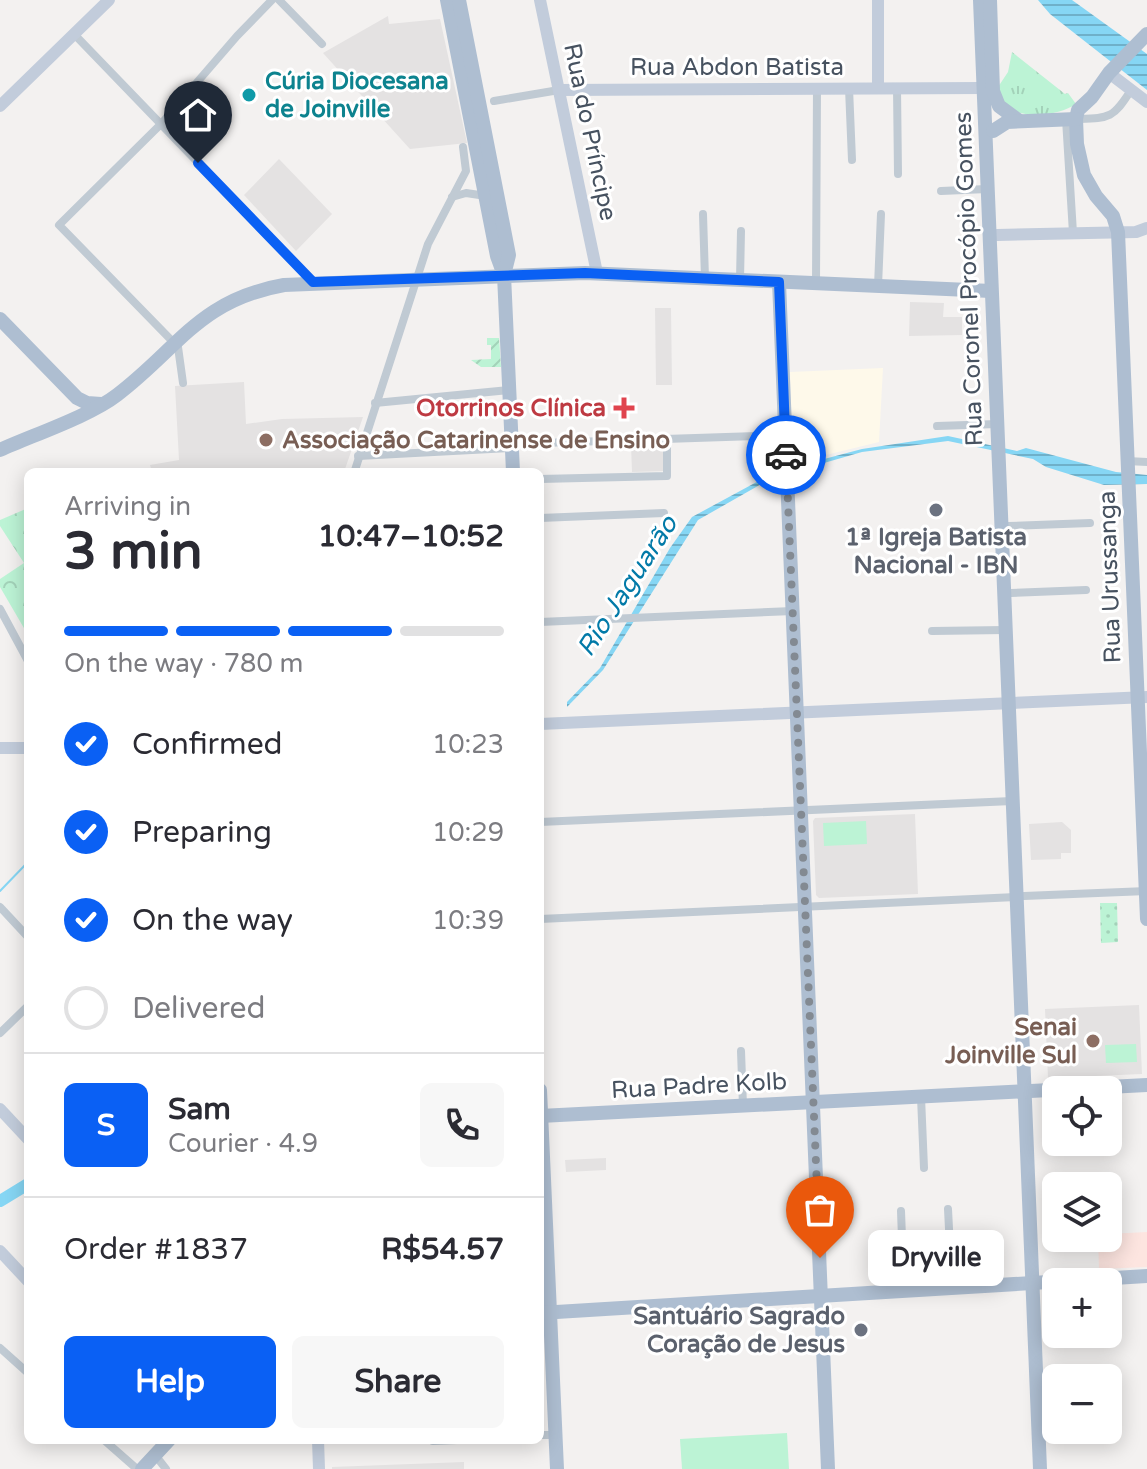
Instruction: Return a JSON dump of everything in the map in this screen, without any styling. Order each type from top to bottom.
[{"type":"main road","points":[[0,106],[109,0]]},
{"type":"main road","points":[[447,0],[497,256],[504,275]]},
{"type":"main road","points":[[459,0],[509,255],[504,275],[513,468]]},
{"type":"main road","name":"Rua do Príncipe","points":[[540,0],[597,273]]},
{"type":"main road","points":[[878,0],[878,88]]},
{"type":"main road","points":[[980,0],[987,84],[999,106],[1018,120]]},
{"type":"main road","points":[[987,84],[990,0]]},
{"type":"main road","points":[[1071,119],[1143,38]]},
{"type":"main road","points":[[1111,71],[1147,102]]},
{"type":"main road","name":"Rua Abdon Batista","points":[[559,90],[897,88],[987,84]]},
{"type":"main road","name":"Rua Coronel Procópio Gomes","points":[[987,84],[993,131],[997,235],[1005,630],[1012,703],[1036,1283],[1040,1469]]},
{"type":"main road","name":"Rua Coronel Procópio Gomes","points":[[987,84],[991,291],[997,424],[1008,526],[1012,801],[1020,897]]},
{"type":"main road","points":[[993,131],[1002,123],[1018,120],[1071,119]]},
{"type":"main road","points":[[1071,119],[1084,175],[1113,216],[1118,232]]},
{"type":"main road","points":[[997,235],[1118,232],[1147,228]]},
{"type":"main road","name":"Rua Urussanga","points":[[1118,232],[1128,488],[1142,697],[1147,919]]},
{"type":"main road","points":[[0,450],[119,394],[209,314],[240,297],[269,287],[313,282],[597,273],[991,291]]},
{"type":"main road","points":[[779,282],[828,1469]]},
{"type":"main road","points":[[0,319],[71,393],[81,401],[101,404]]},
{"type":"main road","points":[[65,421],[71,410],[71,393]]},
{"type":"main road","points":[[544,724],[1142,697]]},
{"type":"main road","points":[[0,748],[24,748]]},
{"type":"main road","name":"Rua Padre Kolb","points":[[544,1116],[1147,1085]]},
{"type":"main road","points":[[0,1109],[24,1134]]},
{"type":"main road","points":[[0,1251],[24,1277]]},
{"type":"main road","points":[[544,1264],[548,1435],[557,1469]]},
{"type":"main road","points":[[545,1313],[1147,1276]]},
{"type":"main road","name":"Rua Coronel Procópio Gomes","points":[[1036,1283],[1048,1469]]},
{"type":"main road","points":[[139,1469],[165,1444]]},
{"type":"main road","points":[[318,1444],[319,1469]]},
{"type":"street","points":[[183,383],[179,350],[59,225],[161,124],[272,0]]},
{"type":"street","points":[[279,0],[322,44]]},
{"type":"street","points":[[74,34],[313,282]]},
{"type":"street","points":[[816,283],[817,88]]},
{"type":"street","points":[[849,88],[852,160]]},
{"type":"street","points":[[897,88],[898,174]]},
{"type":"street","name":"Rua Abdon Batista","points":[[494,101],[559,90]]},
{"type":"street","points":[[1073,233],[1071,119],[1113,115],[1131,90]]},
{"type":"street","points":[[355,468],[416,278],[436,226],[466,168],[463,147]]},
{"type":"street","points":[[941,191],[987,189]]},
{"type":"street","points":[[452,197],[466,193],[486,196]]},
{"type":"street","points":[[703,214],[705,278]]},
{"type":"street","points":[[878,286],[881,214]]},
{"type":"street","points":[[740,280],[741,231]]},
{"type":"street","points":[[375,403],[509,390]]},
{"type":"street","points":[[937,426],[997,424]]},
{"type":"street","points":[[358,456],[512,446],[785,435]]},
{"type":"street","points":[[544,479],[667,476],[667,439]]},
{"type":"street","points":[[1128,466],[1147,464]]},
{"type":"street","points":[[544,518],[664,513]]},
{"type":"street","points":[[1008,526],[1090,523]]},
{"type":"street","points":[[1011,593],[1086,590]]},
{"type":"street","points":[[0,609],[24,653]]},
{"type":"street","points":[[544,622],[793,611]]},
{"type":"street","points":[[932,631],[1005,630]]},
{"type":"street","points":[[16,637],[24,640]]},
{"type":"street","points":[[544,822],[1012,801]]},
{"type":"street","points":[[544,919],[1146,891]]},
{"type":"street","points":[[0,907],[24,933]]},
{"type":"street","points":[[0,1033],[24,1010]]},
{"type":"street","points":[[741,1051],[743,1106]]},
{"type":"street","points":[[921,1097],[924,1168]]},
{"type":"street","points":[[948,1209],[952,1288]]},
{"type":"street","points":[[901,1211],[904,1291]]},
{"type":"street","points":[[0,1348],[24,1369]]},
{"type":"street","points":[[109,1444],[139,1469]]},
{"type":"street","points":[[155,1455],[166,1469]]},
{"type":"shaded area","points":[[388,16],[389,24],[440,19],[467,143],[410,149],[323,53]]},
{"type":"shaded area","points":[[279,159],[332,214],[296,251],[244,195]]},
{"type":"shaded area","points":[[910,302],[944,303],[943,317],[962,317],[962,335],[909,336]]},
{"type":"shaded area","points":[[655,308],[671,308],[672,385],[656,385]]},
{"type":"shaded area","points":[[883,368],[879,442],[793,463],[790,372]]},
{"type":"shaded area","name":"Associação Catarinense de Ensino","points":[[244,382],[246,424],[282,419],[363,417],[345,468],[151,468],[150,465],[179,460],[175,386]]},
{"type":"shaded area","points":[[631,445],[664,445],[665,471],[632,472]]},
{"type":"shaded area","points":[[915,814],[918,894],[819,898],[816,895],[815,818]]},
{"type":"shaded area","points":[[1062,822],[1071,830],[1071,853],[1061,853],[1061,859],[1031,860],[1029,824]]},
{"type":"shaded area","name":"Senai Joinville Sul","points":[[1139,1005],[1142,1074],[1048,1076],[1045,1009]]},
{"type":"shaded area","points":[[606,1158],[606,1170],[566,1172],[565,1160]]},
{"type":"shaded area","points":[[1147,1232],[1147,1267],[1099,1268],[1098,1252],[1122,1252],[1122,1233]]},
{"type":"shaded area","points":[[464,1462],[464,1469],[332,1469],[332,1467]]},
{"type":"green space","points":[[1012,52],[1065,94],[1068,93],[1076,104],[1041,115],[1021,113],[1006,105],[998,87],[1008,72]]},
{"type":"green space","points":[[487,338],[499,338],[501,367],[481,367],[471,360],[491,359],[491,345],[487,345]]},
{"type":"green space","points":[[24,510],[24,563],[0,526],[0,520]]},
{"type":"green space","points":[[24,563],[24,628],[0,587],[0,579]]},
{"type":"green space","points":[[866,821],[867,844],[824,846],[823,823]]},
{"type":"green space","points":[[1100,903],[1117,903],[1118,942],[1101,943]]},
{"type":"green space","points":[[1136,1044],[1137,1062],[1106,1063],[1105,1045]]},
{"type":"green space","points":[[787,1433],[789,1469],[682,1469],[680,1439]]},
{"type":"water","points":[[1038,0],[1072,0],[1147,54],[1147,90],[1050,14]]},
{"type":"water","name":"Rio Jaguarão","points":[[948,436],[1017,451],[1026,448],[1116,472],[1147,475],[1147,484],[1104,485],[1046,467],[1033,459],[948,441],[862,452],[772,478],[698,520],[603,670],[567,707],[567,702],[600,668],[670,548],[692,517],[775,472],[862,449]]},
{"type":"waterway","points":[[0,891],[24,866]]},
{"type":"waterway","name":"Rio Jaguarão","points":[[0,1201],[24,1186]]},
{"type":"way so far","points":[[786,455],[820,1258]]},
{"type":"place","name":"Cúria Diocesana de Joinville","points":[[249,95]]},
{"type":"place","name":"Otorrinos Clínica","points":[[624,408]]},
{"type":"place","name":"Associação Catarinense de Ensino","points":[[266,440]]},
{"type":"place","name":"1ª Igreja Batista Nacional - IBN","points":[[936,510]]},
{"type":"place","name":"Senai Joinville Sul","points":[[1093,1041]]},
{"type":"place","name":"Dryville","points":[[820,1258]]},
{"type":"place","name":"Santuário Sagrado Coração de Jesus","points":[[861,1330]]},
{"type":"route","points":[[198,163],[313,282],[585,273],[779,282],[786,455]]}]
